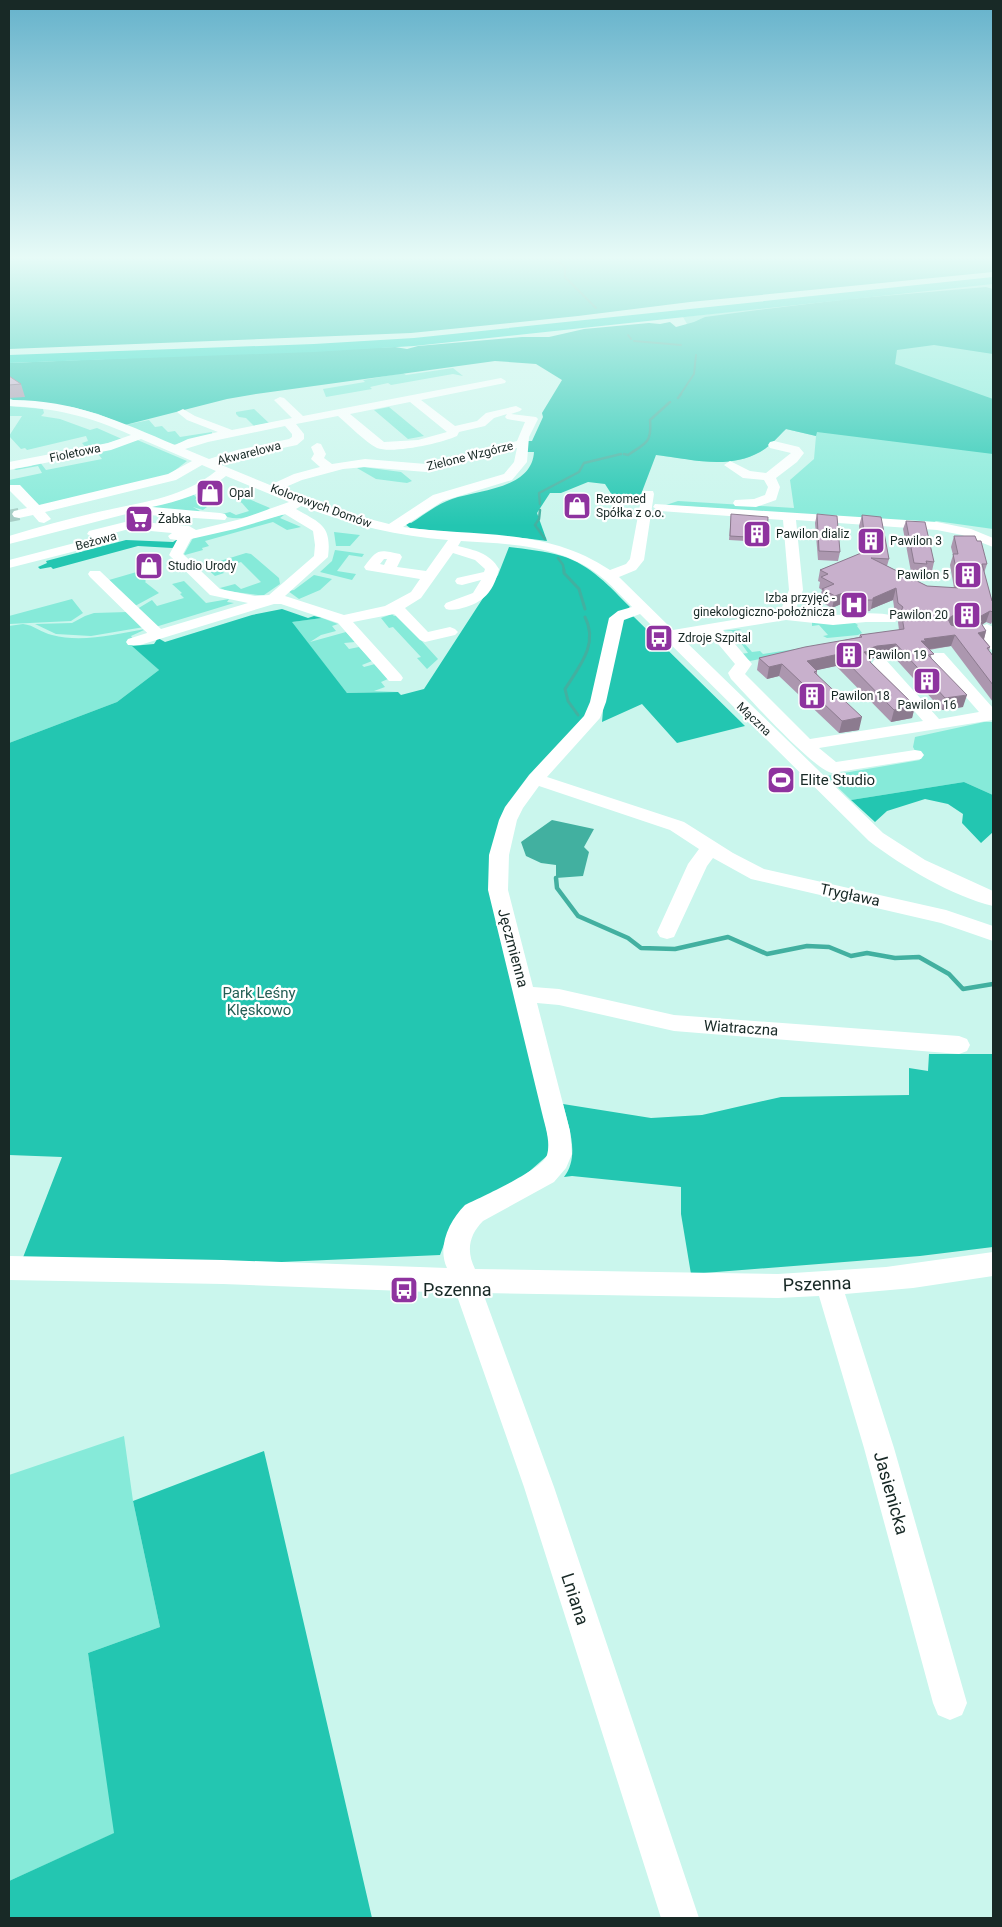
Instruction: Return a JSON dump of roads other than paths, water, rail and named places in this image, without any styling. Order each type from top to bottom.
[{"type":"highway","points":[[9,354],[230,346]]},
{"type":"highway","points":[[9,359],[332,346]]},
{"type":"street","name":"Akwarelowa","points":[[175,449],[199,440],[230,433],[501,381]]},
{"type":"street","points":[[482,385],[499,397],[513,413]]},
{"type":"street","points":[[412,398],[452,430]]},
{"type":"street","points":[[280,400],[301,420]]},
{"type":"street","name":"Kolorowych Domów","points":[[9,403],[44,405],[77,411],[141,435],[271,489],[358,521],[454,543],[505,539],[544,545],[583,558],[609,576]]},
{"type":"street","name":"Akwarelowa","points":[[183,412],[230,433]]},
{"type":"street","points":[[340,412],[376,442],[384,445],[404,444],[439,438],[451,434],[452,430],[481,424],[490,414],[513,413]]},
{"type":"street","name":"Zielone Wzgórze","points":[[391,529],[438,498],[508,477],[515,471],[523,457],[523,437],[532,419],[513,413]]},
{"type":"street","name":"Akwarelowa","points":[[205,462],[293,442],[298,439],[298,434],[288,422]]},
{"type":"street","name":"Fioletowa","points":[[9,466],[111,446],[141,435]]},
{"type":"street","name":"Zielone Wzgórze","points":[[271,489],[298,477],[329,468],[365,463],[426,468],[523,443]]},
{"type":"street","points":[[747,475],[769,477],[793,459],[798,452],[774,445]]},
{"type":"street","points":[[315,455],[329,468]]},
{"type":"street","points":[[18,514],[37,511],[172,477],[205,462]]},
{"type":"street","points":[[730,465],[772,492]]},
{"type":"street","points":[[9,533],[43,526],[65,524],[173,499],[208,484],[225,470]]},
{"type":"street","points":[[9,472],[14,477],[12,484],[37,511],[43,526]]},
{"type":"street","points":[[609,576],[631,566],[637,560],[648,495],[756,503],[768,500],[772,495],[774,487],[769,477]]},
{"type":"street","points":[[193,491],[224,521]]},
{"type":"street","name":"Beżowa","points":[[37,553],[79,538],[89,539],[130,533],[184,536],[224,521],[286,509],[302,501]]},
{"type":"street","points":[[660,507],[937,526],[966,532],[993,543]]},
{"type":"street","points":[[134,508],[137,510],[224,521]]},
{"type":"street","points":[[134,642],[243,610],[273,599],[318,561],[322,553],[321,534],[317,526],[286,509]]},
{"type":"street","points":[[786,615],[796,590],[789,516]]},
{"type":"street","points":[[9,540],[43,526]]},
{"type":"street","points":[[184,536],[176,555],[215,592],[255,600],[284,600],[343,620],[368,616],[396,607],[416,594],[454,543],[489,563],[492,569],[483,592],[477,599],[451,606]]},
{"type":"street","points":[[9,557],[37,553]]},
{"type":"street","points":[[9,566],[37,553]]},
{"type":"street","points":[[389,569],[430,576]]},
{"type":"street","points":[[95,574],[158,635]]},
{"type":"street","points":[[462,581],[482,576],[488,578]]},
{"type":"street","name":"Mączna","points":[[609,576],[866,829],[896,852],[944,879],[993,899]]},
{"type":"street","points":[[396,607],[425,637],[450,632]]},
{"type":"street","name":"Jęczmienna","points":[[466,1281],[456,1259],[458,1236],[465,1222],[474,1213],[545,1175],[560,1158],[561,1147],[526,994],[498,890],[498,864],[501,844],[514,807],[534,779],[592,718],[598,702],[617,618],[623,614],[642,609]]},
{"type":"street","points":[[668,635],[712,626],[786,615],[833,620],[866,617],[890,619]]},
{"type":"street","points":[[343,620],[395,678]]},
{"type":"street","points":[[712,626],[744,664],[732,673],[832,768]]},
{"type":"street","points":[[938,656],[991,715]]},
{"type":"street","points":[[880,663],[935,724]]},
{"type":"street","points":[[806,745],[991,715]]},
{"type":"street","points":[[861,719],[876,734]]},
{"type":"street","points":[[810,774],[832,768],[915,755]]},
{"type":"street","name":"Trygława","points":[[534,779],[665,821],[692,834],[711,848],[758,874],[946,917],[993,934]]},
{"type":"street","points":[[667,932],[698,864],[711,848]]},
{"type":"street","name":"Wiatraczna","points":[[526,994],[559,997],[674,1023],[959,1045]]},
{"type":"street","name":"Pszenna","points":[[9,1268],[223,1272],[466,1281],[725,1286],[829,1285],[890,1280],[993,1264]]},
{"type":"street","name":"Lniana","points":[[466,1281],[472,1303],[539,1487],[680,1918]]},
{"type":"street","name":"Jasienicka","points":[[829,1285],[879,1448],[950,1703]]},
{"type":"waterway","points":[[680,395],[694,374],[696,355]]},
{"type":"waterway","points":[[678,398],[681,394]]},
{"type":"waterway","points":[[624,454],[628,455],[646,442],[650,434],[650,420],[670,402]]},
{"type":"waterway","points":[[540,504],[539,493],[579,472],[584,463],[621,454]]},
{"type":"waterway","points":[[540,510],[539,519],[535,525],[545,539]]},
{"type":"waterway","points":[[558,558],[563,565],[564,571]]},
{"type":"waterway","points":[[564,571],[579,589],[585,609]]},
{"type":"waterway","points":[[578,715],[568,701],[565,689],[581,664],[589,646],[589,627],[585,617]]},
{"type":"waterway","points":[[556,878],[557,888],[578,916],[628,938],[641,948],[675,949],[728,937],[767,954],[807,946],[829,947],[851,956],[867,953],[895,958],[919,957],[949,974],[963,989],[993,984]]},
{"type":"tunnel","points":[[9,516],[19,514]]},
{"type":"place","name":"Opal","points":[[210,493]]},
{"type":"place","name":"Rexomed Spółka z o.o.","points":[[577,506]]},
{"type":"place","name":"Żabka","points":[[139,519]]},
{"type":"place","name":"Pawilon dializ","points":[[757,534]]},
{"type":"place","name":"Pawilon 3","points":[[871,541]]},
{"type":"place","name":"Studio Urody","points":[[149,566]]},
{"type":"place","name":"Pawilon 5","points":[[968,575]]},
{"type":"place","name":"Izba przyjęć - ginekologiczno-położnicza","points":[[854,605]]},
{"type":"place","name":"Pawilon 20","points":[[967,615]]},
{"type":"place","name":"Zdroje Szpital","points":[[659,638]]},
{"type":"place","name":"Pawilon 19","points":[[849,655]]},
{"type":"place","name":"Pawilon 16","points":[[927,681]]},
{"type":"place","name":"Pawilon 18","points":[[812,696]]},
{"type":"place","name":"Elite Studio","points":[[781,780]]},
{"type":"place","name":"Pszenna","points":[[404,1290]]},
{"type":"park label","name":"Park Leśny Klęskowo","points":[[259,1002]]}]
